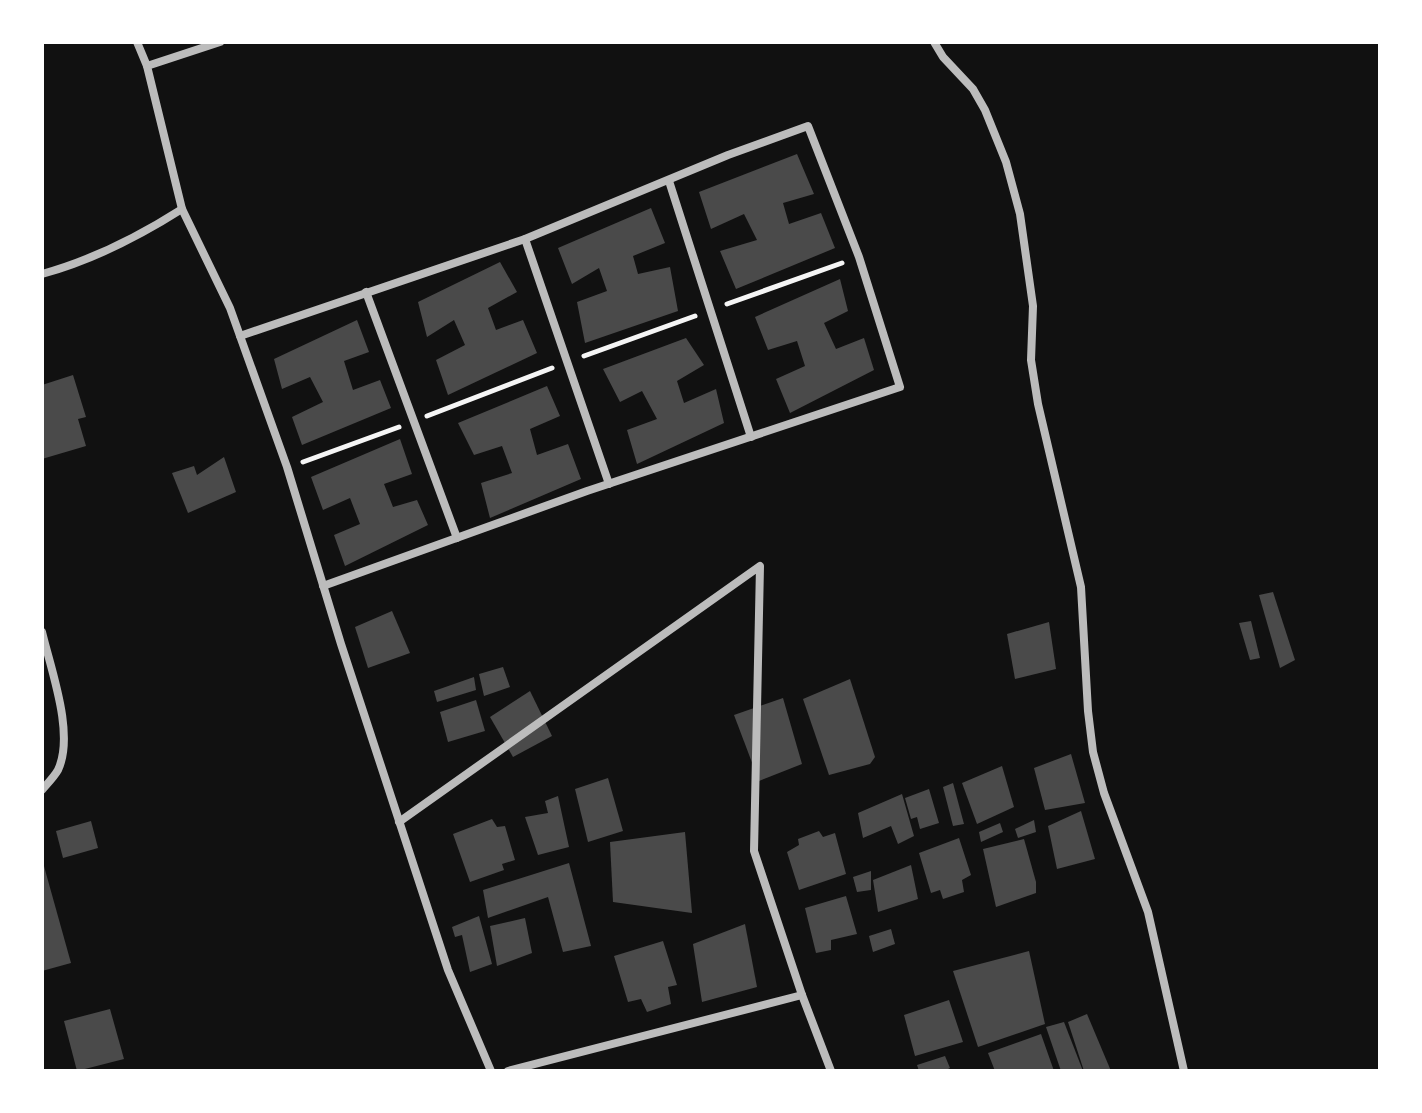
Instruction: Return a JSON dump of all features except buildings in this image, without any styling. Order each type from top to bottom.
[{"type":"street","points":[[137,42],[147,66],[182,209],[240,336],[287,467],[448,970],[491,1071]]},
{"type":"street","points":[[147,66],[220,42]]},
{"type":"street","points":[[934,42],[943,57],[973,89],[985,110],[1006,162],[1020,214],[1033,306],[1031,360],[1081,587],[1093,752],[1104,793],[1148,912],[1184,1069],[1171,1071]]},
{"type":"street","points":[[240,336],[525,239],[728,155],[808,126],[864,271],[900,387],[609,484],[323,586]]},
{"type":"street","points":[[669,181],[751,437]]},
{"type":"street","points":[[42,274],[139,236],[182,209]]},
{"type":"street","points":[[525,239],[609,484]]},
{"type":"street","points":[[366,292],[457,538]]},
{"type":"street","points":[[399,822],[760,566],[754,851],[831,1071]]},
{"type":"street","points":[[42,632],[59,702],[65,747],[57,772],[42,790]]},
{"type":"street","points":[[508,1071],[802,995]]}]
